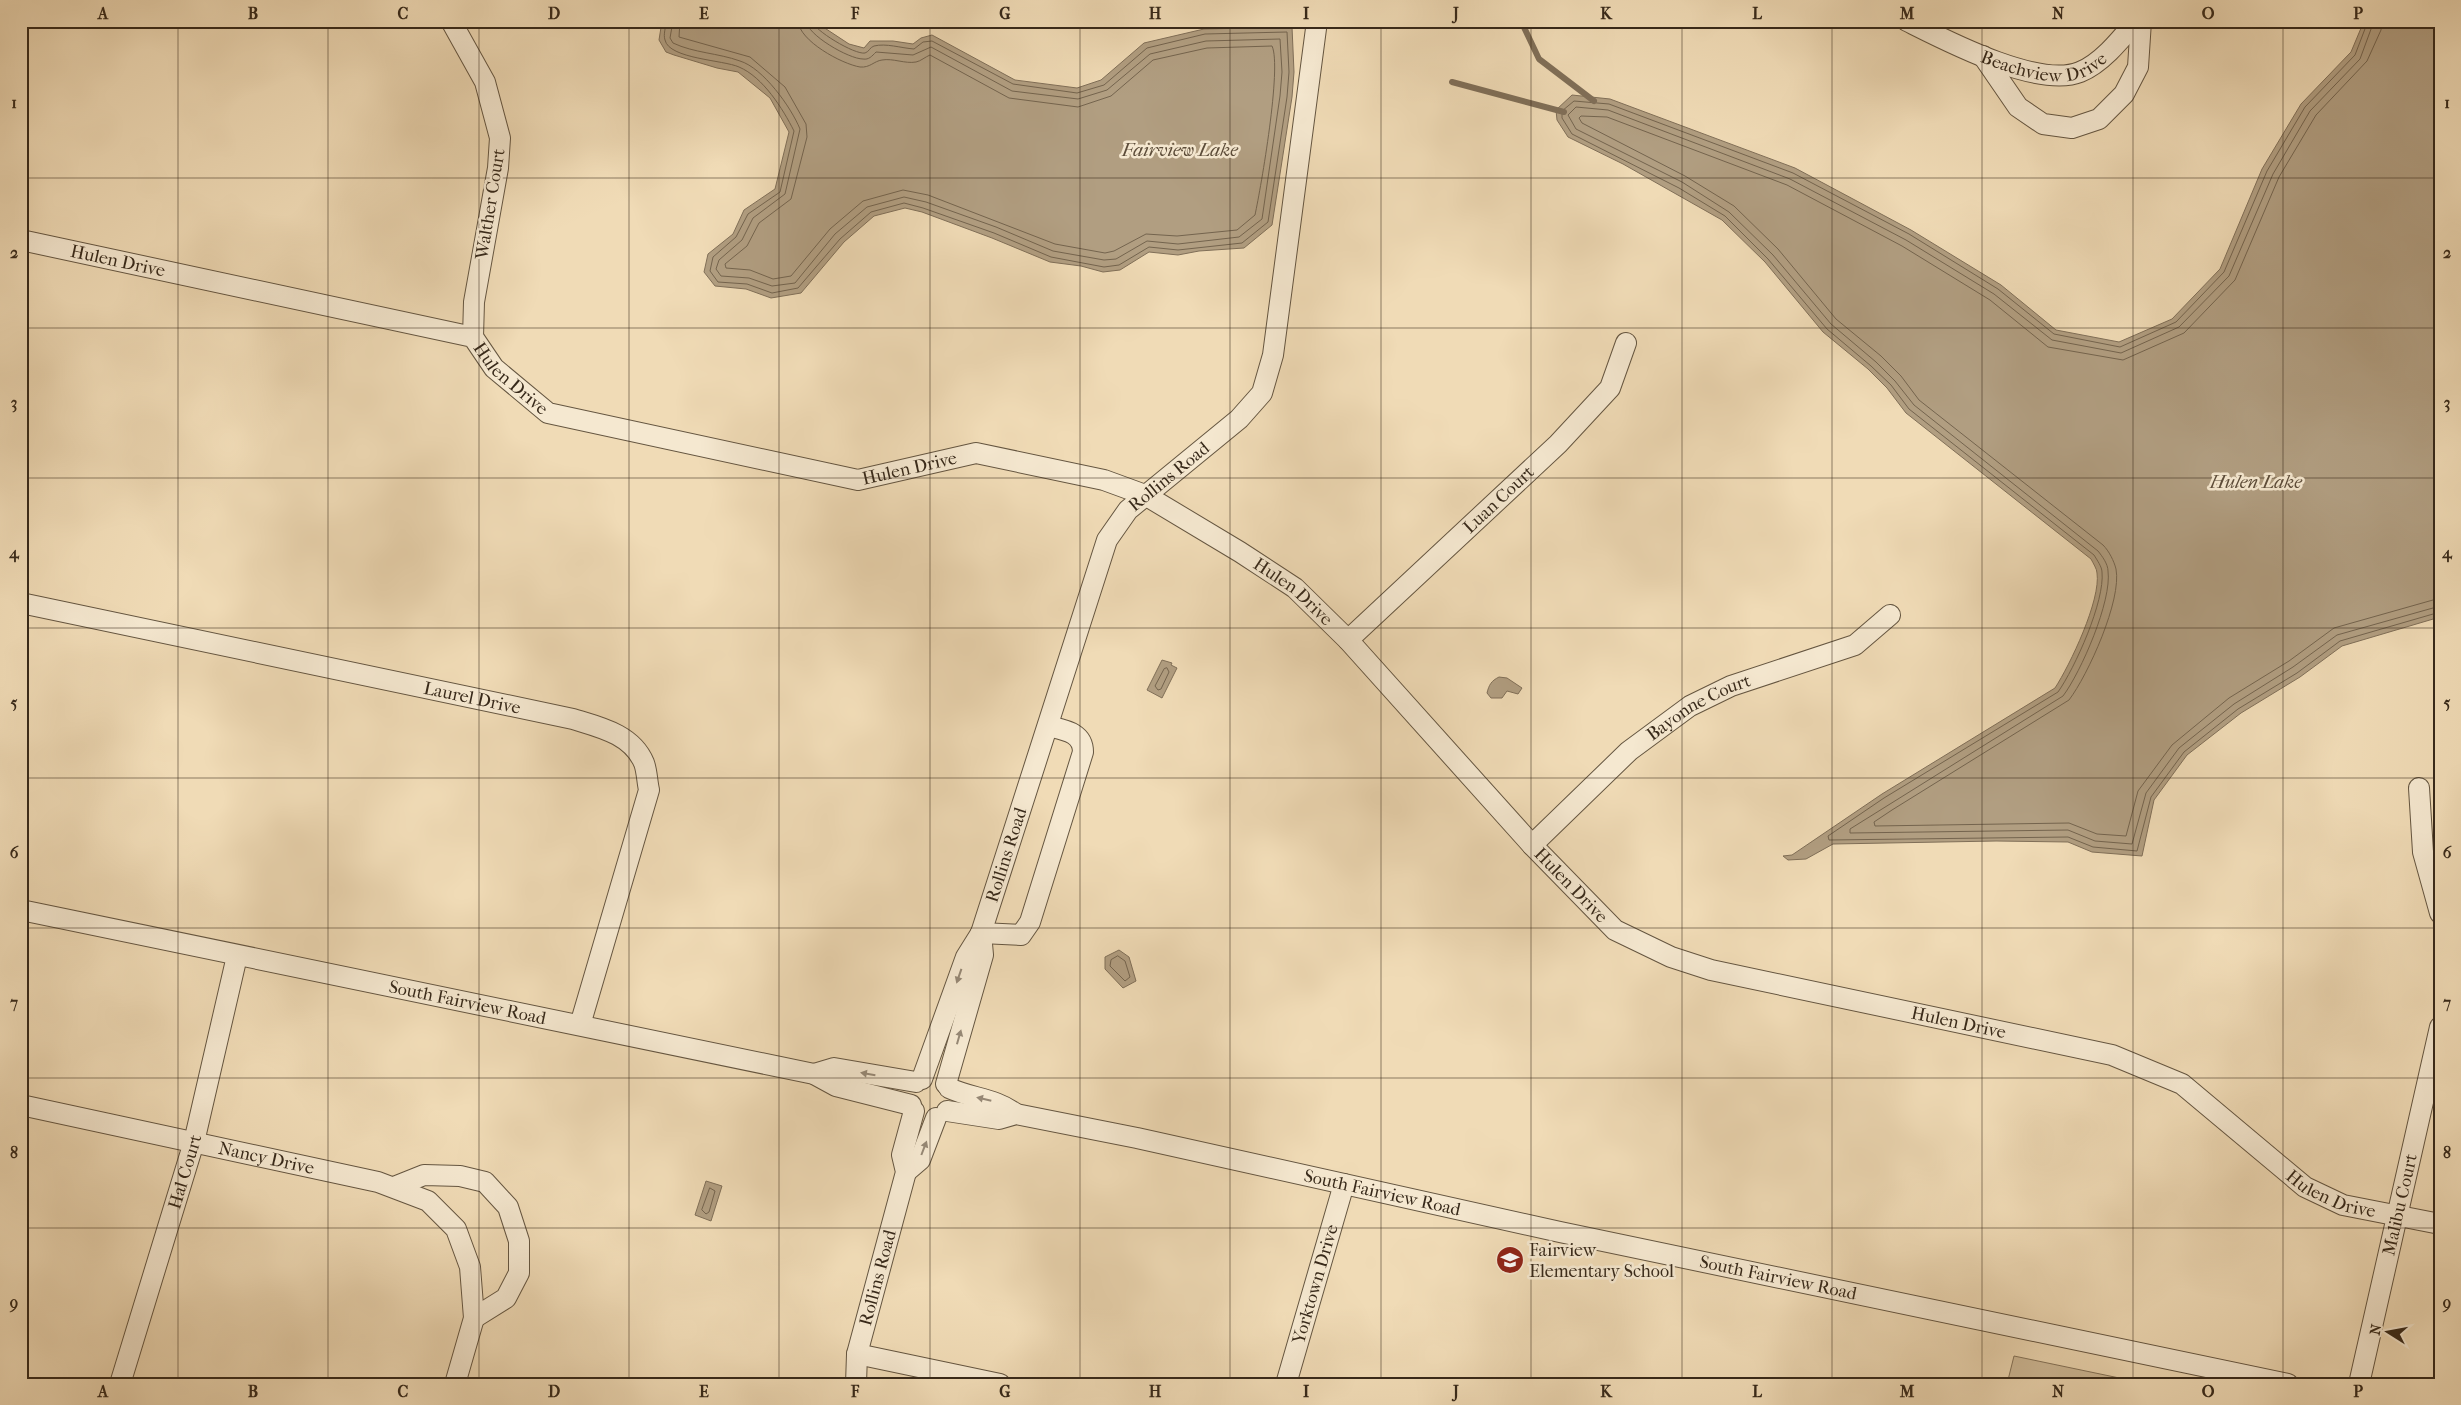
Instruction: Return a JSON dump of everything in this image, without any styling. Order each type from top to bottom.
[{"type":"street","name":"Walther Court","points":[[451,21],[485,82],[500,138],[498,168],[474,302],[473,337]]},
{"type":"street","name":"Rollins Road","points":[[919,1080],[966,957],[981,933],[1107,540],[1128,510],[1239,419],[1262,393],[1274,355],[1317,21]]},
{"type":"street","name":"Beachview Drive","points":[[1907,21],[1974,53],[2007,66],[2048,75],[2079,72],[2113,48],[2136,21]]},
{"type":"street","points":[[1974,53],[2018,107],[2043,124],[2072,128],[2100,119],[2124,94],[2138,67],[2141,21]]},
{"type":"street","name":"Hulen Drive","points":[[21,240],[473,337],[494,368],[548,413],[858,480],[976,453],[1104,480],[1145,495],[1240,552],[1295,588],[1348,640],[1532,844],[1615,930],[1671,957],[1711,970],[2112,1056],[2182,1084],[2305,1187],[2343,1205],[2440,1224]]},
{"type":"street","name":"Luan Court","points":[[1348,640],[1558,444],[1610,388],[1626,343]]},
{"type":"street","name":"Laurel Drive","points":[[21,603],[573,720],[600,727],[628,741],[644,762],[649,790],[580,1025]]},
{"type":"street","name":"Bayonne Court","points":[[1532,844],[1629,751],[1690,706],[1731,686],[1855,645],[1890,615]]},
{"type":"street","points":[[981,933],[1021,935],[1030,922],[1083,752],[1083,745],[1076,735],[1048,726]]},
{"type":"street","points":[[2419,788],[2423,852],[2440,913]]},
{"type":"street","name":"South Fairview Road","points":[[21,910],[814,1074],[836,1086],[912,1108]]},
{"type":"street","name":"Rollins Road","points":[[947,1086],[983,955],[981,933]]},
{"type":"street","name":"Hal Court","points":[[120,1384],[194,1142],[238,956]]},
{"type":"street","name":"Malibu Court","points":[[2359,1384],[2440,1027]]},
{"type":"street","points":[[814,1074],[834,1068],[919,1080],[934,1077],[962,1094],[1002,1104],[1016,1114]]},
{"type":"street","points":[[919,1080],[910,1093],[912,1108],[924,1118],[941,1115],[951,1100],[947,1086]]},
{"type":"street","name":"Nancy Drive","points":[[21,1105],[394,1187],[428,1201],[456,1229],[470,1267],[474,1318]]},
{"type":"street","name":"Rollins Road","points":[[856,1384],[857,1354],[906,1172],[902,1155],[912,1108]]},
{"type":"street","name":"South Fairview Road","points":[[941,1115],[999,1119],[1016,1114],[1137,1138],[1344,1184],[2288,1384]]},
{"type":"street","name":"Rollins Road","points":[[906,1172],[920,1160],[941,1115]]},
{"type":"street","points":[[394,1187],[424,1175],[460,1176],[485,1182],[508,1207],[519,1241],[519,1273],[506,1298],[474,1318],[455,1384]]},
{"type":"street","name":"Yorktown Drive","points":[[1286,1384],[1344,1184]]},
{"type":"street","points":[[857,1354],[1000,1384]]},
{"type":"shaded area","points":[[2014,1356],[2148,1384],[2007,1384]]},
{"type":"water","name":"Fairview Lake","points":[[662,21],[814,21],[849,44],[864,48],[870,41],[893,41],[913,44],[921,38],[932,35],[1015,80],[1077,88],[1101,80],[1144,43],[1204,29],[1292,27],[1294,72],[1292,97],[1272,225],[1244,248],[1199,251],[1178,255],[1149,252],[1120,270],[1103,272],[1081,266],[1050,262],[992,238],[922,212],[905,208],[874,216],[844,242],[801,293],[771,298],[746,289],[715,286],[704,272],[708,254],[733,234],[744,210],[775,189],[789,132],[770,98],[738,72],[717,68],[666,52],[659,40]]},
{"type":"water","name":"Hulen Lake","points":[[2364,21],[2440,21],[2440,617],[2342,646],[2300,677],[2241,713],[2187,755],[2154,800],[2142,856],[2092,852],[2068,842],[1996,841],[1833,844],[1806,859],[1788,860],[1783,856],[1792,855],[1882,794],[2055,688],[2083,632],[2094,599],[2097,573],[2091,559],[1906,413],[1887,388],[1868,369],[1823,332],[1765,262],[1722,220],[1623,164],[1568,137],[1557,120],[1556,110],[1572,95],[1610,99],[1795,168],[1911,230],[2001,285],[2056,330],[2119,342],[2172,319],[2220,269],[2262,169],[2301,104],[2351,52]]},
{"type":"water","points":[[1162,660],[1172,663],[1171,665],[1177,668],[1162,698],[1147,690]]},
{"type":"water","points":[[1499,677],[1507,678],[1522,688],[1518,694],[1507,691],[1502,698],[1491,698],[1487,693],[1492,682]]},
{"type":"water","points":[[1119,950],[1129,957],[1136,981],[1123,988],[1105,969],[1105,957]]},
{"type":"water","points":[[706,1181],[722,1186],[711,1221],[695,1215]]},
{"type":"waterway","points":[[1521,21],[1539,59],[1594,101]]},
{"type":"waterway","points":[[1452,82],[1564,112]]},
{"type":"place","name":"Fairview Elementary School","points":[[1510,1260]]}]
